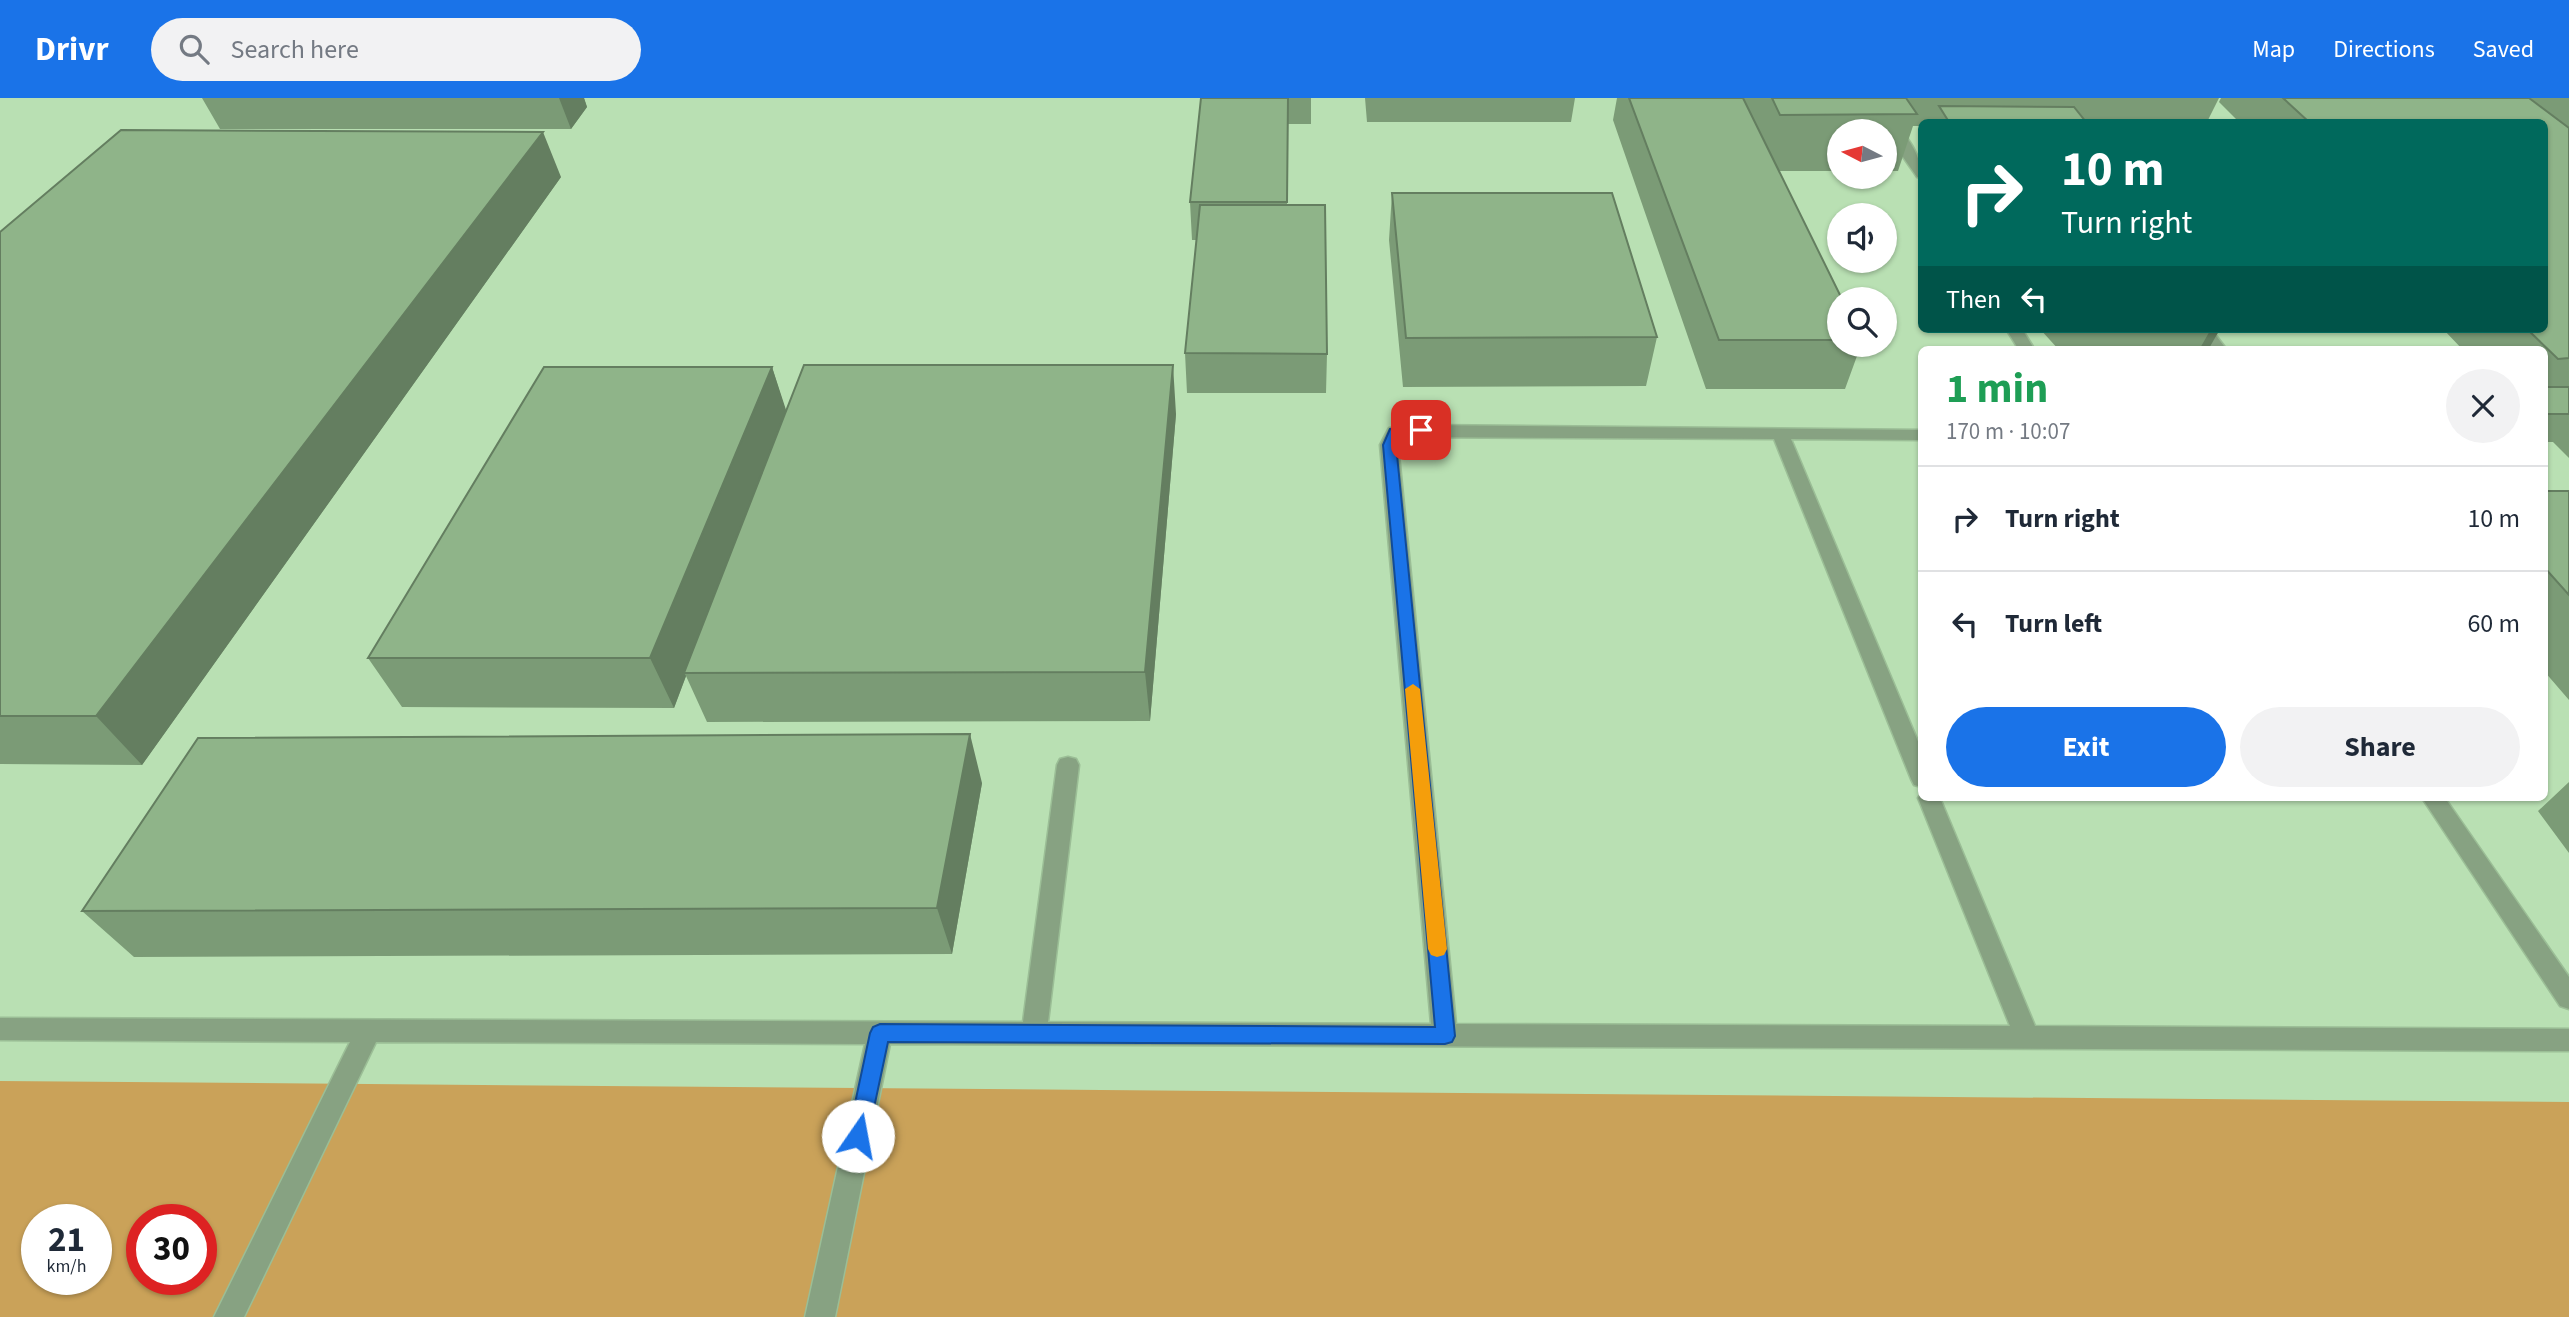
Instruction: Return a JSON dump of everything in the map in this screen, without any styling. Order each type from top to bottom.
[{"type":"street","points":[[1897,136],[1918,168]]},
{"type":"street","points":[[1902,142],[1918,142]]},
{"type":"street","points":[[1445,1036],[1389,445],[1395,432],[1421,430],[1918,435]]},
{"type":"street","points":[[1781,435],[1918,769]]},
{"type":"street","points":[[1034,1034],[1068,765]]},
{"type":"street","points":[[1930,801],[2027,1038]]},
{"type":"street","points":[[2435,801],[2569,998]]},
{"type":"street","points":[[0,1029],[2569,1040]]},
{"type":"street","points":[[229,1317],[369,1030]]},
{"type":"street","points":[[820,1317],[880,1033]]},
{"type":"shaded area","points":[[0,1081],[2569,1102],[2569,1317],[0,1317]]},
{"type":"building","points":[[1201,98],[1288,98],[1287,202],[1190,202]]},
{"type":"building","points":[[1629,98],[1743,98],[1836,287],[1827,287],[1827,340],[1719,340]]},
{"type":"building","points":[[1772,98],[1906,98],[1917,114],[1780,115]]},
{"type":"building","points":[[2283,98],[2529,98],[2569,128],[2569,358],[2558,359],[2548,346],[2531,333],[2548,333],[2548,119],[2306,119]]},
{"type":"building","points":[[1939,106],[2074,107],[2084,119],[1947,119]]},
{"type":"building","points":[[121,130],[543,132],[96,716],[0,716],[0,232]]},
{"type":"building","points":[[1392,193],[1612,193],[1657,337],[1406,338]]},
{"type":"building","points":[[1200,205],[1325,205],[1327,354],[1185,353]]},
{"type":"building","points":[[804,365],[1173,365],[1145,672],[684,673]]},
{"type":"building","points":[[544,367],[772,367],[650,658],[368,658]]},
{"type":"building","points":[[2548,387],[2569,387],[2569,414],[2548,414]]},
{"type":"building","points":[[2548,491],[2569,491],[2569,595],[2548,571]]},
{"type":"building","points":[[970,734],[937,908],[82,911],[198,738]]},
{"type":"slow traffic","points":[[1413,689],[1437,949]]},
{"type":"route","points":[[858,1136],[880,1033],[1445,1036],[1389,445],[1395,432],[1421,430]]}]
